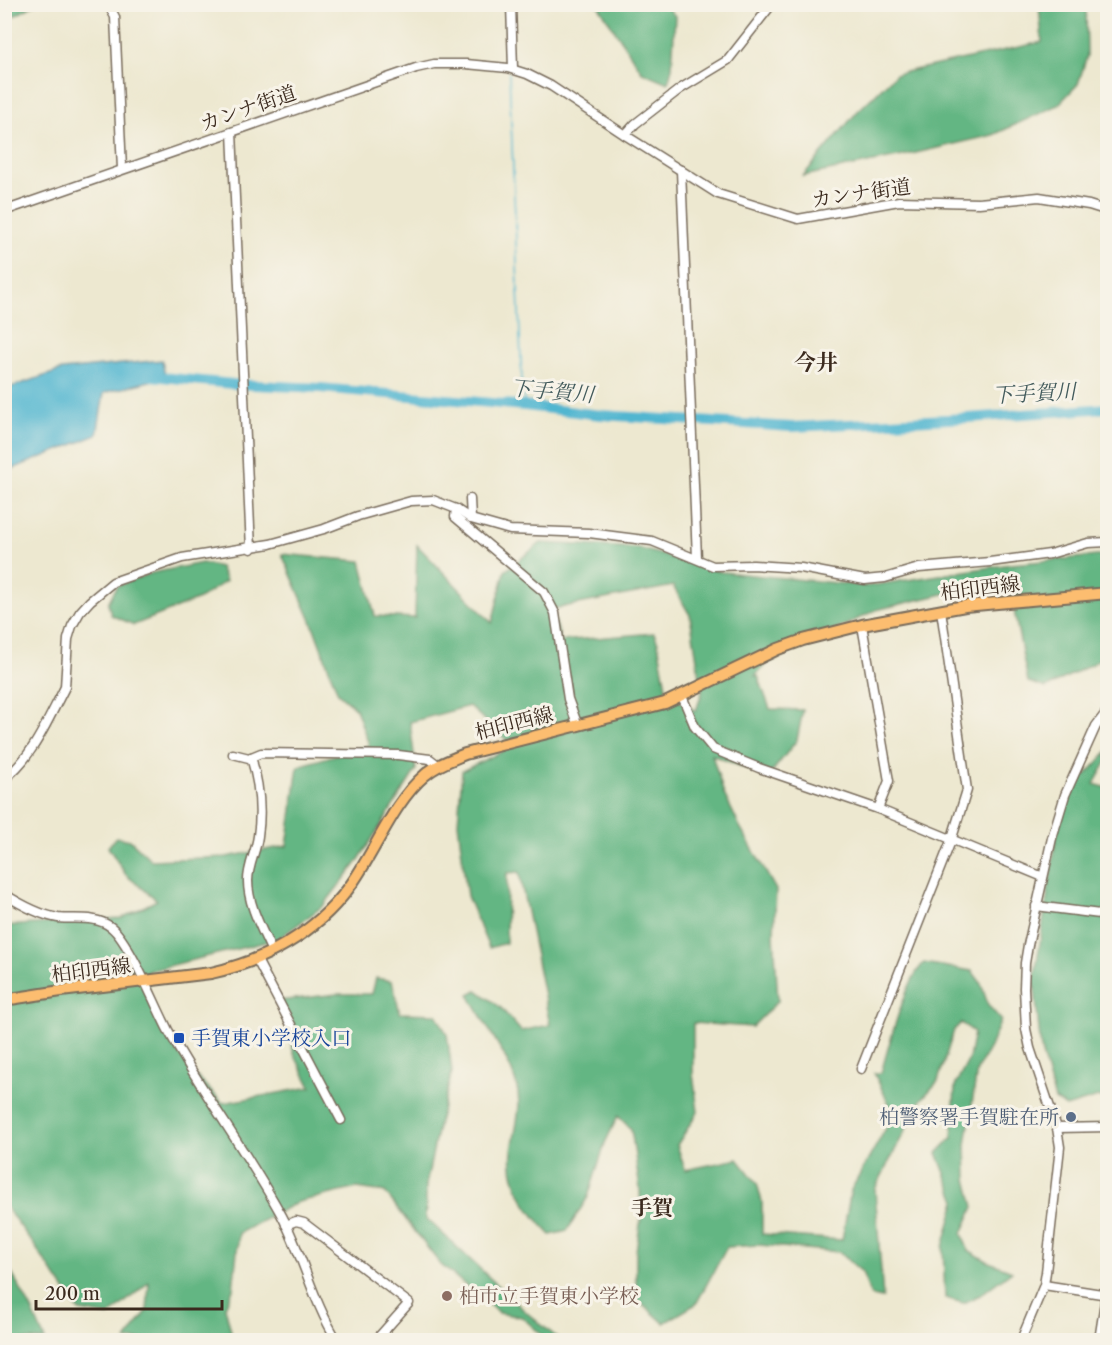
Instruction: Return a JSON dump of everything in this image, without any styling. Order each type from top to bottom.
[{"type":"main road","name":"柏印西線","points":[[4,1000],[211,973],[257,960],[272,952],[306,930],[338,901],[358,874],[409,793],[423,777],[439,766],[465,754],[664,703],[778,649],[862,625],[988,603],[1107,593]]},
{"type":"street","points":[[108,4],[115,18],[122,169]]},
{"type":"street","points":[[511,4],[511,69]]},
{"type":"street","points":[[625,135],[635,124],[680,90],[728,60],[772,4]]},
{"type":"street","name":"カンナ街道","points":[[4,211],[416,68],[434,64],[466,64],[511,69],[551,86],[727,198],[798,219],[899,201],[979,203],[1039,197],[1089,205],[1107,211]]},
{"type":"street","points":[[232,132],[251,549]]},
{"type":"street","points":[[681,170],[697,558]]},
{"type":"street","points":[[470,499],[471,519]]},
{"type":"street","points":[[4,778],[20,765],[31,749],[65,687],[68,639],[72,626],[80,612],[96,595],[114,582],[166,562],[251,549],[304,535],[411,501],[433,500],[456,509],[471,519],[510,530],[589,533],[652,541],[713,566],[753,565],[801,568],[865,580],[885,578],[919,568],[1000,561],[1050,554],[1088,543],[1107,542]]},
{"type":"street","points":[[456,509],[455,517],[544,592],[552,605],[568,699],[578,726]]},
{"type":"street","points":[[861,1069],[951,841],[967,790],[941,610]]},
{"type":"street","points":[[862,625],[890,781],[878,809]]},
{"type":"street","points":[[682,696],[695,727],[713,749],[759,768],[878,809],[1043,877]]},
{"type":"street","points":[[1022,1341],[1044,1285],[1059,1158],[1057,1128],[1033,1060],[1026,1029],[1025,963],[1036,906],[1065,795],[1096,726],[1107,710]]},
{"type":"street","points":[[233,754],[244,758],[261,753],[398,755],[430,759],[439,766]]},
{"type":"street","points":[[251,757],[260,797],[258,837],[250,864],[248,884],[251,902],[272,952]]},
{"type":"street","points":[[4,894],[18,903],[57,918],[92,919],[111,927],[129,951],[183,1056],[286,1225],[337,1341]]},
{"type":"street","points":[[1036,906],[1107,915]]},
{"type":"street","points":[[257,960],[341,1120]]},
{"type":"street","points":[[1057,1128],[1107,1126]]},
{"type":"street","points":[[286,1225],[296,1221],[304,1223],[409,1303],[376,1341]]},
{"type":"street","points":[[1044,1285],[1107,1295],[1099,1341]]},
{"type":"green space","points":[[5,4],[34,4],[34,5],[5,21]]},
{"type":"green space","points":[[598,5],[665,5],[675,16],[672,68],[668,83],[642,72]]},
{"type":"green space","points":[[1039,5],[1086,5],[1087,56],[1078,84],[1058,105],[993,135],[803,176],[857,112],[896,74],[1042,42]]},
{"type":"green space","points":[[541,543],[638,548],[722,572],[868,586],[1011,564],[1107,555],[1107,653],[1094,663],[1046,688],[1028,682],[1010,590],[943,594],[876,610],[766,664],[755,676],[758,676],[770,709],[803,710],[797,740],[768,777],[712,755],[724,794],[776,890],[774,934],[778,1001],[752,1027],[693,1023],[693,1074],[698,1112],[677,1145],[685,1170],[738,1159],[757,1183],[762,1202],[762,1234],[842,1240],[851,1190],[894,1114],[874,1073],[881,1073],[898,1014],[910,984],[924,963],[972,971],[981,983],[988,1005],[1001,1020],[977,1070],[966,1145],[967,1179],[974,1207],[962,1233],[968,1250],[1012,1271],[980,1295],[963,1303],[945,1298],[943,1247],[956,1201],[937,1153],[952,1138],[955,1086],[969,1059],[974,1032],[961,1023],[954,1030],[938,1081],[921,1100],[875,1189],[883,1298],[871,1296],[862,1272],[839,1252],[759,1245],[727,1247],[696,1304],[664,1323],[636,1298],[636,1251],[641,1218],[640,1189],[631,1129],[618,1116],[605,1143],[588,1197],[567,1231],[551,1235],[543,1226],[522,1197],[513,1175],[512,1151],[519,1109],[516,1083],[507,1061],[469,994],[477,990],[500,1007],[521,1031],[550,1025],[519,872],[507,873],[506,943],[489,948],[467,896],[458,823],[462,771],[513,746],[469,706],[410,722],[416,770],[356,864],[323,906],[278,939],[148,971],[148,996],[162,1028],[190,1070],[223,1103],[311,1087],[294,1054],[279,1001],[337,994],[372,994],[376,978],[392,981],[400,1013],[436,1014],[447,1034],[452,1072],[426,1185],[426,1218],[527,1313],[560,1340],[540,1340],[543,1336],[522,1317],[499,1313],[440,1264],[385,1192],[357,1188],[298,1202],[239,1233],[233,1289],[225,1307],[233,1340],[126,1340],[147,1311],[149,1282],[109,1316],[79,1311],[5,1206],[4,1035],[10,1035],[5,1021],[5,926],[122,918],[157,900],[126,875],[108,847],[116,837],[130,840],[151,860],[226,857],[287,846],[298,766],[369,745],[356,709],[338,693],[312,623],[282,554],[361,561],[375,616],[415,618],[417,545],[492,623],[505,571]],"holes":[[[673,586],[690,615],[702,692],[696,711],[667,693],[654,633],[561,641],[552,609]]]},
{"type":"green space","points":[[202,563],[220,567],[226,581],[199,599],[134,625],[111,615],[108,603],[117,586],[152,573]]},
{"type":"green space","points":[[1107,752],[1107,761],[1094,784],[1108,788],[1108,983],[1104,1037],[1107,1050],[1107,1100],[1098,1097],[1066,1107],[1055,1100],[1041,1050],[1034,981],[1058,827],[1071,791]]},
{"type":"green space","points":[[4,1259],[33,1312],[45,1340],[5,1340]]},
{"type":"water","points":[[162,360],[165,377],[104,393],[97,435],[5,472],[5,389],[62,370]]},
{"type":"waterway","points":[[506,4],[508,55]]},
{"type":"waterway","points":[[509,73],[522,382],[525,406]]},
{"type":"waterway","name":"下手賀川","points":[[151,376],[233,384],[320,388],[601,415],[792,427],[1108,408]]},
{"type":"place","name":"手賀東小学校入口","points":[[179,1038]]},
{"type":"place","name":"柏警察署手賀駐在所","points":[[1071,1117]]},
{"type":"place","name":"柏市立手賀東小学校","points":[[447,1296]]},
{"type":"district","name":"今井","points":[[816,362]]},
{"type":"district","name":"手賀","points":[[652,1207]]}]
